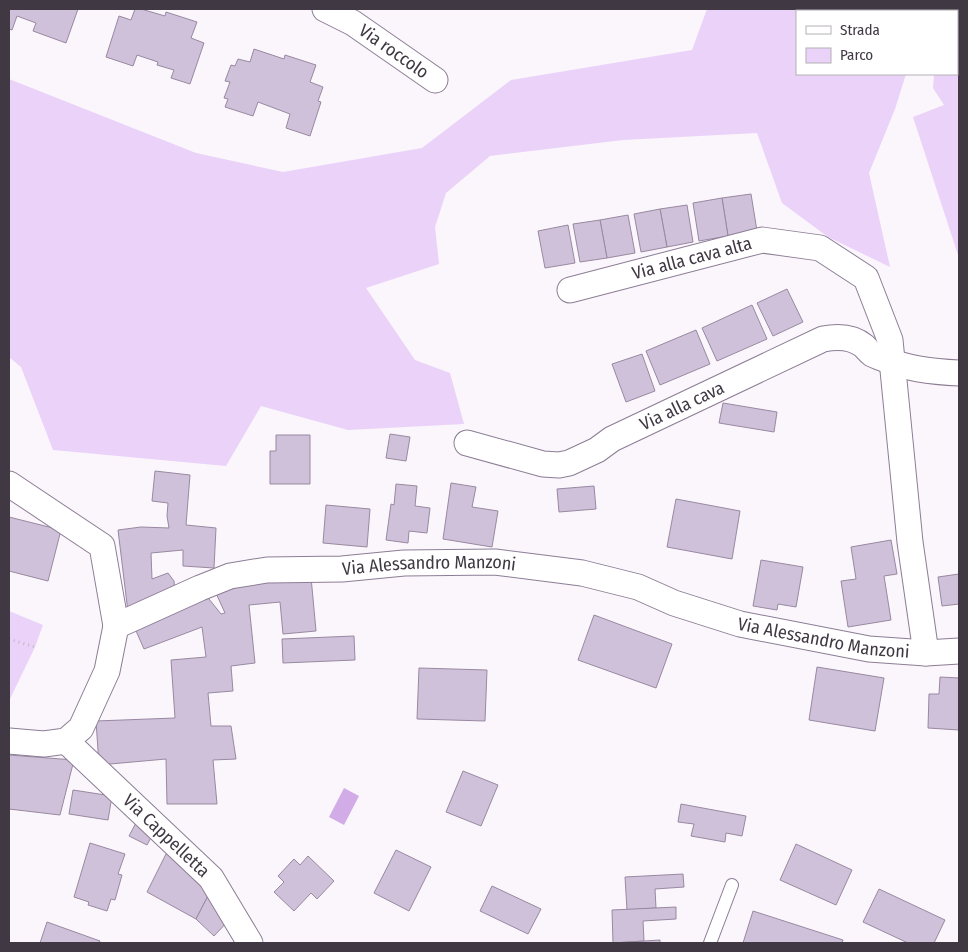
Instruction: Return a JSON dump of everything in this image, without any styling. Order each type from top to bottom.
[{"type":"street","name":"Via roccolo","points":[[325,9],[353,23],[435,80]]},
{"type":"street","name":"Via alla cava alta","points":[[570,290],[762,240],[820,248],[866,278],[890,340],[892,362]]},
{"type":"street","name":"Via alla cava","points":[[467,443],[543,464],[559,465],[569,463],[597,450],[612,439],[824,339],[839,336],[854,340],[864,346],[870,353],[892,362],[917,368],[959,373]]},
{"type":"street","name":"Via Alessandro Manzoni","points":[[892,362],[910,542],[926,653]]},
{"type":"street","points":[[9,484],[102,546],[116,626],[107,671],[81,728],[66,740],[44,744],[9,741]]},
{"type":"street","name":"Via Alessandro Manzoni","points":[[116,626],[230,576],[266,570],[342,569],[404,563],[495,562],[582,573],[638,587],[674,602],[740,624],[869,649],[926,653],[959,651]]},
{"type":"street","name":"Via Cappelletta","points":[[66,740],[211,878],[250,943]]},
{"type":"lane","points":[[710,943],[732,885]]},
{"type":"path","points":[[9,639],[35,647]]},
{"type":"green space","points":[[707,9],[937,9],[796,10],[796,75],[906,75],[895,109],[869,173],[890,267],[828,237],[782,203],[757,133],[623,140],[490,156],[446,193],[435,227],[439,264],[366,288],[415,360],[450,373],[464,424],[348,430],[261,406],[226,466],[53,450],[21,367],[9,357],[9,79],[196,153],[283,172],[422,148],[511,80],[692,50]]},
{"type":"green space","points":[[959,9],[959,258],[913,117],[944,105],[933,88],[934,75],[958,75],[958,10],[954,10]]},
{"type":"green space","points":[[9,611],[43,625],[35,647],[9,701]]},
{"type":"shaded area","points":[[344,788],[359,796],[344,825],[329,817]]},
{"type":"building","points":[[9,9],[78,9],[66,43],[33,31],[36,23],[17,16],[12,30],[9,29]]},
{"type":"building","points":[[135,9],[165,16],[166,12],[197,22],[191,38],[204,43],[190,84],[171,78],[174,70],[157,65],[158,62],[137,55],[133,66],[106,57],[119,16],[131,20]]},
{"type":"building","points":[[254,49],[284,59],[285,55],[316,65],[310,82],[323,87],[318,101],[321,102],[310,136],[286,128],[290,114],[258,102],[253,116],[225,107],[228,99],[224,98],[230,82],[225,81],[231,65],[235,66],[238,59],[250,62]]},
{"type":"building","points":[[751,194],[757,231],[728,236],[722,198]]},
{"type":"building","points":[[722,198],[728,236],[699,241],[693,203]]},
{"type":"building","points":[[687,205],[693,242],[667,247],[660,209]]},
{"type":"building","points":[[660,209],[667,247],[641,252],[634,214]]},
{"type":"building","points":[[628,215],[635,253],[607,258],[600,220]]},
{"type":"building","points":[[600,220],[607,258],[580,262],[573,224]]},
{"type":"building","points":[[568,225],[575,263],[545,268],[538,231]]},
{"type":"building","points":[[787,289],[803,322],[773,336],[757,303]]},
{"type":"building","points":[[752,305],[767,339],[717,361],[702,328]]},
{"type":"building","points":[[696,330],[710,364],[660,385],[646,351]]},
{"type":"building","points":[[642,354],[655,391],[626,402],[612,364]]},
{"type":"building","points":[[723,403],[777,412],[774,432],[719,423]]},
{"type":"building","points":[[390,434],[410,437],[406,461],[386,458]]},
{"type":"building","points":[[276,435],[310,435],[310,484],[270,484],[270,451],[276,451]]},
{"type":"building","points":[[155,471],[190,475],[186,525],[216,528],[214,568],[183,566],[183,550],[151,553],[152,579],[168,573],[174,581],[175,594],[128,612],[118,530],[141,527],[169,528],[167,516],[168,503],[152,501]]},
{"type":"building","points":[[451,483],[476,487],[472,507],[498,511],[492,547],[443,539]]},
{"type":"building","points":[[396,484],[417,486],[415,506],[430,508],[427,533],[409,531],[408,543],[386,540],[391,504],[394,505]]},
{"type":"building","points":[[594,486],[596,509],[559,512],[557,489]]},
{"type":"building","points":[[676,499],[740,511],[732,559],[667,547]]},
{"type":"building","points":[[326,505],[370,509],[367,547],[323,543]]},
{"type":"building","points":[[9,517],[61,530],[48,581],[9,571]]},
{"type":"building","points":[[891,540],[897,574],[884,576],[891,620],[848,627],[841,581],[856,579],[851,547]]},
{"type":"building","points":[[761,560],[803,567],[796,607],[778,604],[777,610],[753,606]]},
{"type":"building","points":[[959,574],[959,604],[942,606],[938,577]]},
{"type":"building","points":[[311,577],[316,631],[283,634],[280,602],[249,605],[255,663],[231,666],[233,691],[208,693],[211,726],[231,726],[236,759],[213,760],[217,804],[167,804],[166,759],[99,765],[96,721],[175,718],[171,660],[206,657],[202,627],[144,649],[133,624],[205,594],[221,614],[225,613],[215,591],[258,578]]},
{"type":"building","points":[[594,615],[672,644],[656,688],[578,660]]},
{"type":"building","points":[[354,636],[355,660],[283,663],[282,639]]},
{"type":"building","points":[[817,667],[884,678],[875,731],[809,720]]},
{"type":"building","points":[[419,668],[487,670],[485,721],[417,719]]},
{"type":"building","points":[[940,677],[959,678],[959,730],[928,728],[929,694],[939,694]]},
{"type":"building","points":[[9,755],[74,760],[60,815],[9,809]]},
{"type":"building","points":[[463,771],[498,785],[481,826],[446,812]]},
{"type":"building","points":[[73,790],[112,796],[108,820],[69,814]]},
{"type":"building","points":[[681,804],[746,816],[742,836],[726,833],[725,842],[691,836],[694,824],[678,822]]},
{"type":"building","points":[[137,821],[155,830],[147,845],[129,836]]},
{"type":"building","points":[[90,843],[125,854],[118,874],[122,875],[115,900],[111,899],[107,911],[88,905],[89,902],[74,897]]},
{"type":"building","points":[[796,844],[852,870],[836,905],[780,880]]},
{"type":"building","points":[[169,848],[211,890],[196,919],[147,892]]},
{"type":"building","points":[[396,850],[431,867],[409,911],[374,893]]},
{"type":"building","points":[[308,856],[334,881],[317,899],[311,893],[294,911],[274,892],[284,882],[278,876],[294,859],[300,865]]},
{"type":"building","points":[[683,874],[684,887],[655,889],[656,908],[627,910],[625,877]]},
{"type":"building","points":[[492,886],[541,909],[528,934],[480,911]]},
{"type":"building","points":[[879,889],[945,920],[934,943],[908,943],[863,922]]},
{"type":"building","points":[[211,890],[231,918],[214,936],[196,919]]},
{"type":"building","points":[[676,907],[676,919],[643,921],[644,941],[613,943],[612,910]]},
{"type":"building","points":[[753,911],[843,940],[842,943],[743,943]]},
{"type":"building","points":[[47,922],[100,941],[99,943],[40,943]]},
{"type":"building","points":[[660,940],[660,943],[613,943]]}]
